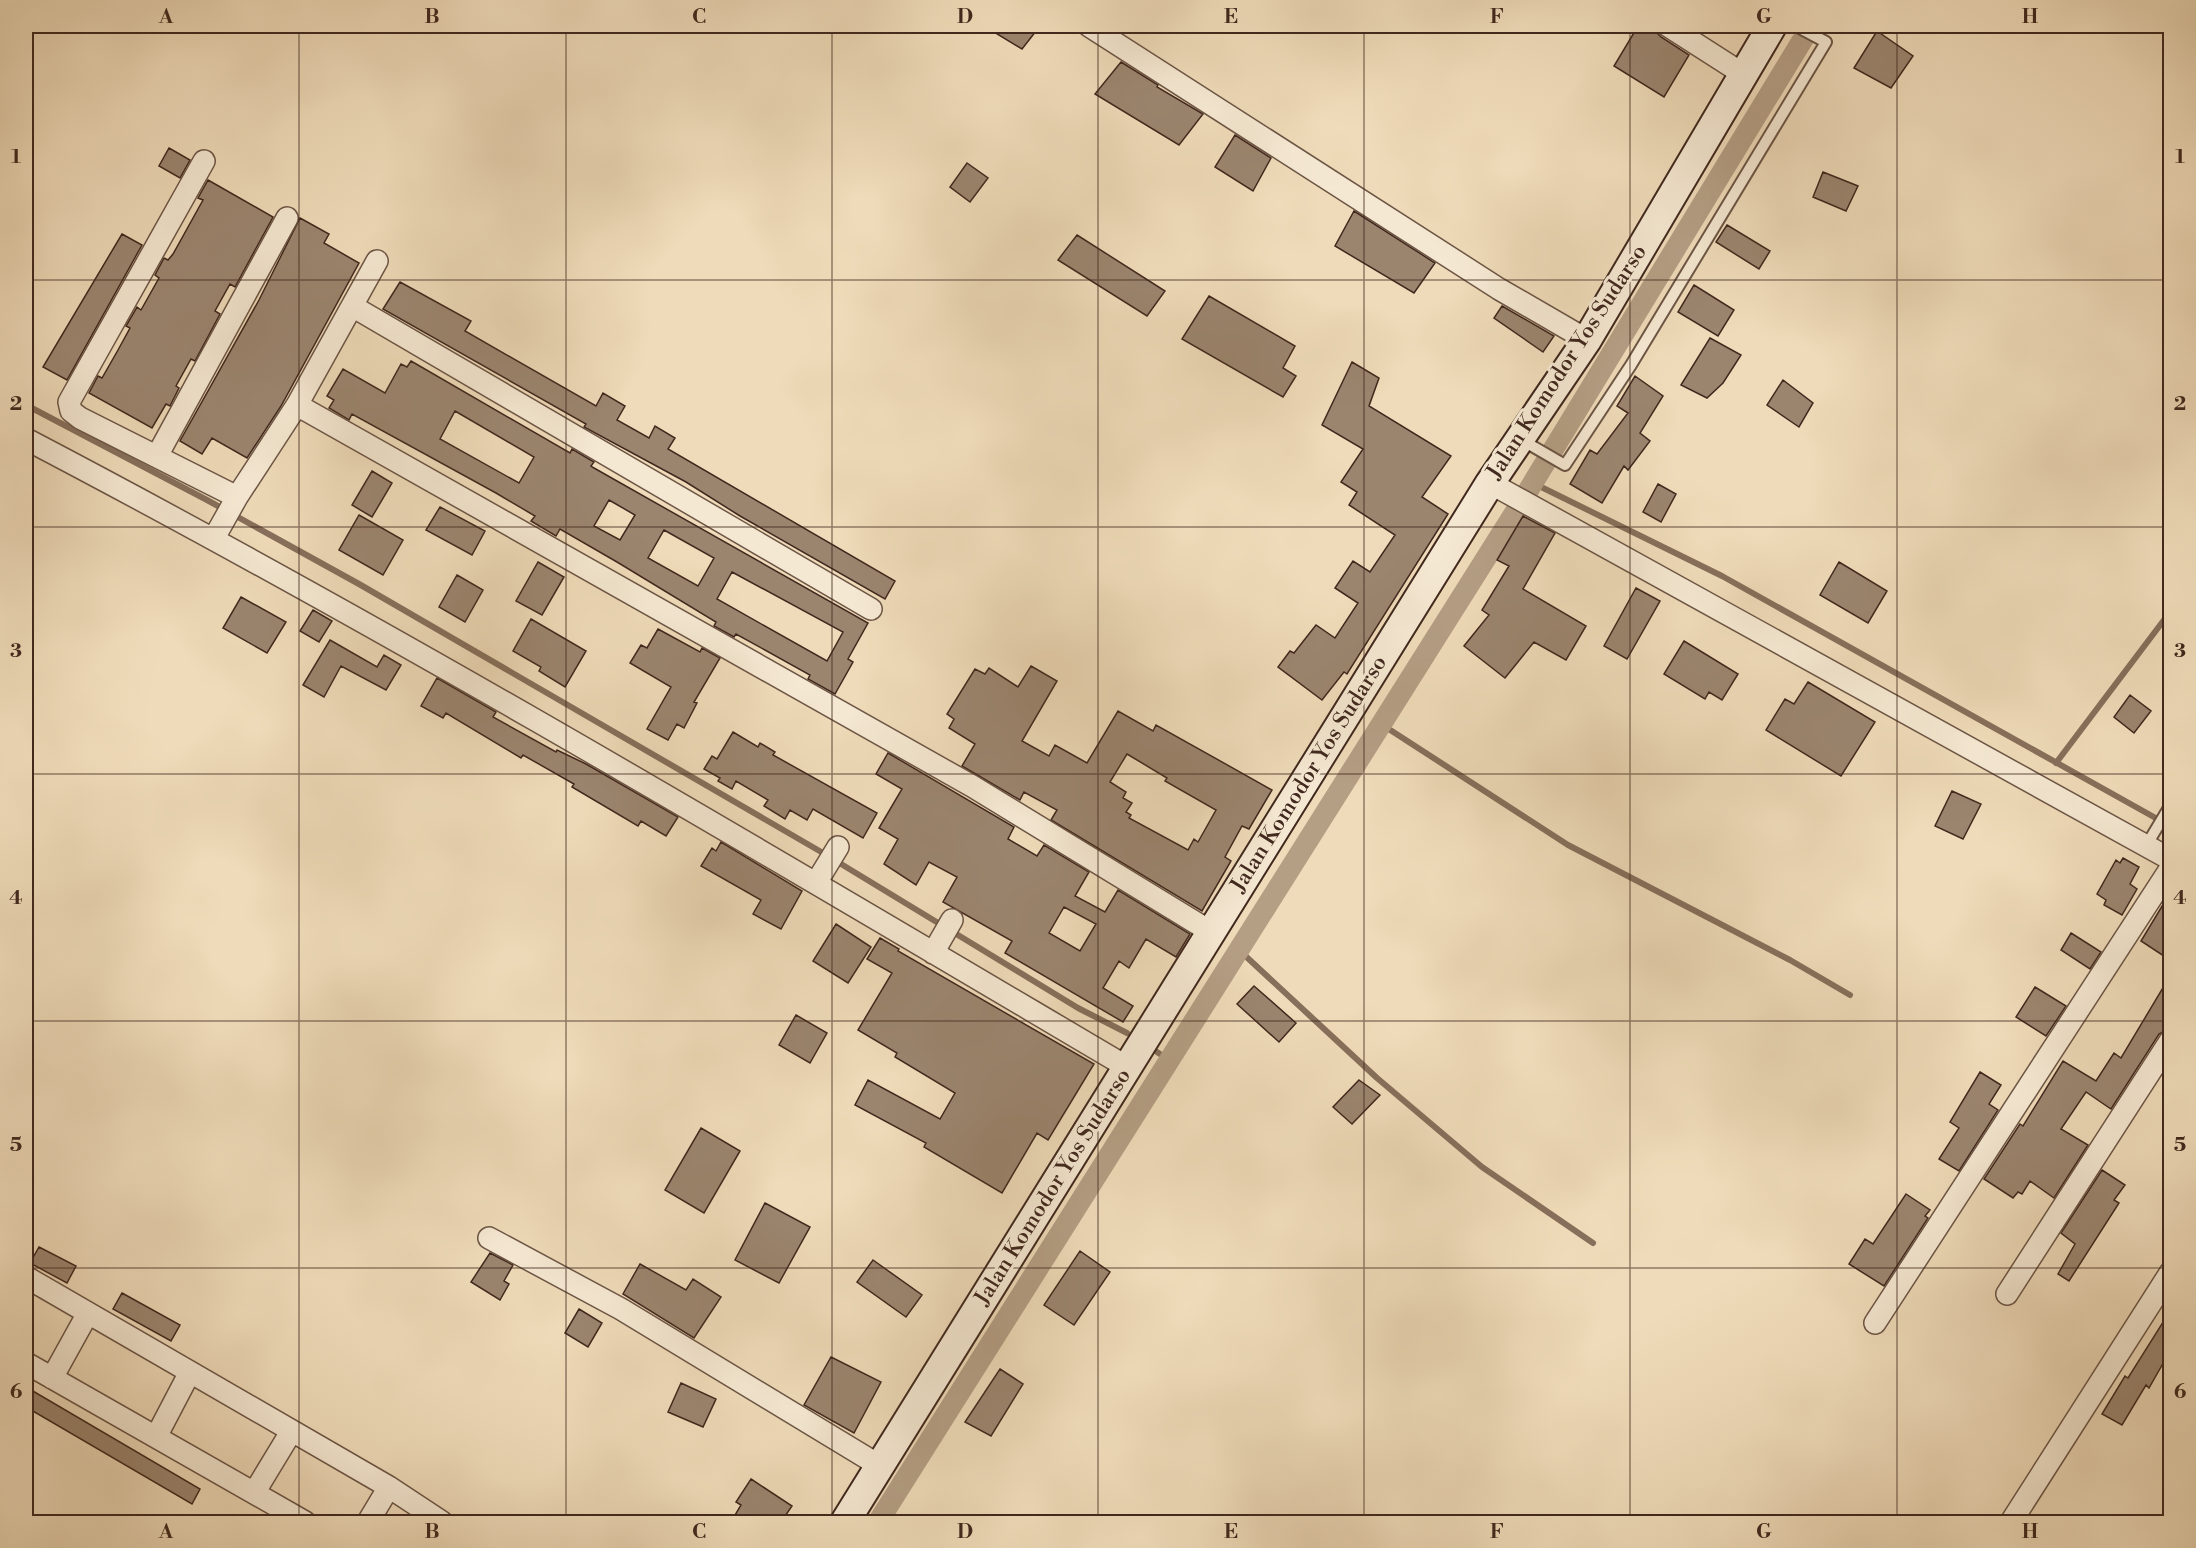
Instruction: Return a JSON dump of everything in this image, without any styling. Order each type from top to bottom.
[{"type":"street","points":[[1089,26],[1499,289],[1587,340]]},
{"type":"street","points":[[1668,26],[1743,74]]},
{"type":"street","name":"Jalan Komodor Yos Sudarso","points":[[845,1522],[1211,932],[1496,486],[1527,444],[1772,26]]},
{"type":"street","points":[[204,161],[69,402],[70,411],[157,456],[225,518],[647,783],[820,876],[937,946],[1127,1067]]},
{"type":"street","points":[[157,456],[287,218]]},
{"type":"street","points":[[225,518],[297,405],[377,261]]},
{"type":"street","points":[[352,306],[871,609]]},
{"type":"street","points":[[297,405],[972,786],[1211,932]]},
{"type":"street","points":[[26,439],[225,518]]},
{"type":"street","points":[[1496,486],[2150,839],[2170,860]]},
{"type":"street","points":[[820,876],[838,847]]},
{"type":"street","points":[[1875,1323],[2170,868]]},
{"type":"street","points":[[937,946],[952,920]]},
{"type":"street","points":[[2007,1294],[2170,1041]]},
{"type":"street","points":[[489,1238],[621,1309],[880,1466]]},
{"type":"street","points":[[2011,1522],[2170,1273]]},
{"type":"street","points":[[26,1277],[389,1487],[442,1522]]},
{"type":"street","points":[[51,1378],[88,1313]]},
{"type":"street","points":[[26,1363],[305,1522]]},
{"type":"street","points":[[156,1437],[190,1372]]},
{"type":"street","points":[[254,1493],[291,1432]]},
{"type":"street","points":[[368,1522],[389,1487]]},
{"type":"lane","points":[[1527,444],[1565,465],[1631,365],[1826,42],[1796,26]]},
{"type":"lane","points":[[2150,839],[2169,808]]},
{"type":"building","points":[[984,26],[1040,26],[1022,49]]},
{"type":"building","points":[[1638,26],[1650,26],[1661,37],[1689,55],[1664,97],[1614,66]]},
{"type":"building","points":[[1877,31],[1913,56],[1891,88],[1854,68]]},
{"type":"building","points":[[1121,62],[1158,85],[1157,87],[1203,114],[1179,145],[1095,94]]},
{"type":"building","points":[[1235,135],[1271,158],[1253,191],[1215,167]]},
{"type":"building","points":[[169,148],[190,160],[180,178],[159,166]]},
{"type":"building","points":[[967,163],[988,178],[970,202],[950,187]]},
{"type":"building","points":[[1823,172],[1858,186],[1846,211],[1813,197]]},
{"type":"building","points":[[208,180],[273,217],[235,287],[230,284],[215,311],[220,314],[195,361],[191,359],[176,386],[179,388],[170,406],[166,404],[152,428],[89,393],[98,376],[102,378],[118,350],[130,328],[126,326],[137,307],[141,310],[159,278],[155,275],[164,258],[168,260],[173,254],[203,200],[198,198]]},
{"type":"building","points":[[1354,211],[1435,263],[1414,293],[1335,246]]},
{"type":"building","points":[[300,218],[329,234],[324,243],[359,263],[281,406],[247,458],[212,438],[202,454],[180,441],[259,300]]},
{"type":"building","points":[[1727,225],[1770,251],[1759,269],[1716,242]]},
{"type":"building","points":[[122,234],[142,245],[67,380],[43,367]]},
{"type":"building","points":[[1077,235],[1165,291],[1147,316],[1058,260]]},
{"type":"building","points":[[400,282],[471,321],[465,331],[596,406],[603,393],[625,406],[617,420],[649,438],[655,426],[675,438],[668,449],[895,581],[885,599],[740,516],[686,482],[584,427],[586,424],[383,309]]},
{"type":"building","points":[[1694,285],[1734,310],[1718,336],[1678,312]]},
{"type":"building","points":[[1209,296],[1295,346],[1283,368],[1296,376],[1283,397],[1182,339]]},
{"type":"building","points":[[1502,306],[1554,336],[1543,352],[1494,318]]},
{"type":"building","points":[[1710,338],[1741,355],[1723,383],[1707,398],[1681,385]]},
{"type":"building","points":[[411,361],[570,453],[572,449],[594,462],[591,466],[594,468],[868,623],[848,659],[853,662],[835,694],[808,679],[810,675],[736,634],[734,637],[714,626],[716,622],[560,529],[556,536],[531,521],[535,516],[496,493],[352,414],[349,420],[329,408],[334,400],[327,396],[343,369],[385,393],[401,364],[407,367]],"holes":[[[455,411],[534,457],[519,483],[440,439]],[[609,500],[635,515],[620,540],[594,526]],[[664,530],[714,558],[698,586],[648,558]],[[732,572],[843,632],[827,661],[717,599]]]},
{"type":"building","points":[[1352,362],[1379,378],[1369,406],[1451,456],[1422,497],[1448,514],[1347,674],[1344,672],[1322,700],[1278,667],[1290,651],[1294,653],[1316,625],[1335,638],[1358,603],[1335,588],[1353,561],[1370,572],[1395,535],[1349,505],[1357,492],[1341,482],[1363,449],[1322,425]]},
{"type":"building","points":[[1635,376],[1663,396],[1640,433],[1650,441],[1628,470],[1624,466],[1602,503],[1570,484],[1590,450],[1597,454],[1628,413],[1617,406]]},
{"type":"building","points":[[1783,380],[1813,403],[1799,427],[1767,405]]},
{"type":"building","points":[[372,471],[392,483],[372,517],[352,505]]},
{"type":"building","points":[[1658,484],[1676,494],[1661,522],[1643,512]]},
{"type":"building","points":[[440,507],[485,531],[472,555],[426,530]]},
{"type":"building","points":[[359,515],[403,540],[383,575],[339,550]]},
{"type":"building","points":[[1523,516],[1555,533],[1523,589],[1586,626],[1566,660],[1534,642],[1505,678],[1464,646],[1489,615],[1482,610],[1509,566],[1497,560]]},
{"type":"building","points":[[538,562],[564,577],[542,615],[516,601]]},
{"type":"building","points":[[1839,562],[1887,591],[1868,623],[1820,595]]},
{"type":"building","points":[[457,575],[483,590],[465,622],[439,607]]},
{"type":"building","points":[[1636,588],[1660,601],[1627,659],[1604,646]]},
{"type":"building","points":[[241,597],[286,622],[267,653],[223,628]]},
{"type":"building","points":[[313,610],[332,621],[319,642],[300,631]]},
{"type":"building","points":[[531,619],[586,651],[565,687],[539,671],[541,667],[513,651]]},
{"type":"building","points":[[658,629],[700,652],[702,648],[720,658],[694,702],[697,703],[684,728],[677,724],[668,740],[647,729],[671,687],[630,663],[641,645],[647,648]]},
{"type":"building","points":[[330,640],[377,667],[384,655],[401,665],[386,690],[341,666],[324,697],[303,685]]},
{"type":"building","points":[[1684,641],[1738,674],[1722,700],[1709,692],[1705,699],[1664,674]]},
{"type":"building","points":[[1031,666],[1057,681],[1022,741],[1049,756],[1055,745],[1087,763],[1118,711],[1153,731],[1156,725],[1272,790],[1249,829],[1242,826],[1225,857],[1231,861],[1202,911],[1051,820],[1057,810],[1024,792],[1020,800],[962,766],[975,744],[949,728],[954,719],[947,714],[975,669],[985,674],[989,668],[1018,687]],"holes":[[[1127,754],[1167,778],[1165,781],[1216,810],[1198,842],[1194,839],[1188,850],[1129,818],[1131,815],[1126,812],[1132,803],[1123,798],[1126,792],[1110,782]]]},
{"type":"building","points":[[437,678],[496,712],[493,717],[556,752],[557,750],[586,764],[678,817],[666,836],[641,821],[638,826],[572,787],[574,784],[523,755],[521,758],[446,713],[443,718],[421,706]]},
{"type":"building","points":[[1808,682],[1875,722],[1841,776],[1766,730],[1785,699],[1794,704]]},
{"type":"building","points":[[2130,695],[2151,711],[2134,733],[2114,717]]},
{"type":"building","points":[[733,732],[758,747],[760,743],[775,752],[773,755],[877,813],[863,838],[813,809],[807,820],[790,810],[785,819],[764,806],[768,800],[736,781],[732,789],[718,781],[720,778],[704,769],[712,756],[717,759]]},
{"type":"building","points":[[888,753],[1014,827],[1008,839],[1037,856],[1044,845],[1089,872],[1075,896],[1105,912],[1118,890],[1190,934],[1176,957],[1146,939],[1129,968],[1119,961],[1103,988],[1133,1006],[1123,1022],[1005,953],[1012,941],[943,902],[957,877],[929,862],[916,885],[884,864],[898,839],[879,828],[902,789],[876,774]],"holes":[[[1064,907],[1096,924],[1080,951],[1049,933]]]},
{"type":"building","points":[[1952,791],[1981,804],[1963,839],[1935,826]]},
{"type":"building","points":[[721,842],[802,891],[781,929],[753,914],[761,900],[701,866],[712,848],[716,851]]},
{"type":"building","points":[[2123,858],[2139,867],[2130,884],[2137,889],[2122,915],[2104,905],[2106,900],[2097,894],[2116,860],[2120,863]]},
{"type":"building","points":[[2170,893],[2170,960],[2141,941]]},
{"type":"building","points":[[836,924],[871,947],[848,983],[813,961]]},
{"type":"building","points":[[2071,933],[2101,952],[2090,969],[2061,950]]},
{"type":"building","points":[[880,938],[899,949],[898,951],[1094,1064],[1048,1140],[1037,1133],[1002,1193],[924,1147],[926,1143],[855,1105],[868,1080],[940,1119],[955,1093],[895,1057],[897,1053],[858,1030],[892,973],[867,959]]},
{"type":"building","points":[[2170,976],[2170,1028],[2159,1034],[2111,1109],[2086,1092],[2061,1129],[2088,1145],[2054,1198],[2030,1181],[2022,1194],[2018,1192],[2013,1198],[1984,1179],[2020,1124],[2023,1126],[2063,1061],[2096,1081],[2114,1053],[2121,1058]]},
{"type":"building","points":[[1254,986],[1296,1023],[1279,1042],[1237,1004]]},
{"type":"building","points":[[2035,987],[2066,1006],[2046,1036],[2016,1017]]},
{"type":"building","points":[[796,1015],[827,1033],[810,1063],[779,1045]]},
{"type":"building","points":[[1980,1072],[2001,1085],[1989,1104],[1998,1110],[1959,1171],[1939,1159],[1959,1128],[1950,1122]]},
{"type":"building","points":[[1359,1080],[1380,1095],[1352,1124],[1333,1107]]},
{"type":"building","points":[[701,1128],[740,1151],[704,1213],[665,1190]]},
{"type":"building","points":[[2102,1170],[2125,1185],[2114,1200],[2119,1203],[2069,1281],[2058,1274],[2075,1244],[2061,1233]]},
{"type":"building","points":[[1906,1194],[1930,1210],[1925,1216],[1928,1218],[1884,1286],[1849,1264],[1865,1239],[1873,1244]]},
{"type":"building","points":[[765,1203],[810,1227],[779,1283],[735,1260]]},
{"type":"building","points":[[39,1247],[76,1266],[67,1283],[30,1263]]},
{"type":"building","points":[[1080,1251],[1110,1272],[1074,1325],[1044,1305]]},
{"type":"building","points":[[490,1253],[513,1265],[504,1281],[509,1284],[500,1300],[471,1282]]},
{"type":"building","points":[[873,1260],[922,1295],[906,1317],[857,1282]]},
{"type":"building","points":[[640,1264],[686,1290],[693,1279],[721,1297],[694,1338],[623,1294]]},
{"type":"building","points":[[122,1293],[180,1325],[171,1341],[113,1309]]},
{"type":"building","points":[[579,1309],[602,1323],[588,1347],[565,1333]]},
{"type":"building","points":[[2170,1311],[2170,1351],[2149,1388],[2146,1385],[2122,1425],[2102,1414],[2125,1376],[2128,1378]]},
{"type":"building","points":[[831,1357],[881,1382],[854,1433],[804,1405]]},
{"type":"building","points":[[1000,1369],[1023,1384],[991,1436],[965,1422]]},
{"type":"building","points":[[681,1383],[716,1399],[703,1427],[668,1412]]},
{"type":"building","points":[[26,1387],[200,1489],[192,1504],[26,1407]]},
{"type":"building","points":[[751,1479],[792,1506],[781,1522],[731,1522],[741,1505],[736,1502]]},
{"type":"waterway","points":[[878,1522],[1517,509],[1811,26]]},
{"type":"waterway","points":[[26,405],[207,500],[359,584],[823,853],[1078,1008],[1127,1033]]},
{"type":"waterway","points":[[1533,483],[1722,576],[2170,826]]},
{"type":"waterway","points":[[2056,763],[2170,612]]},
{"type":"waterway","points":[[1381,724],[1568,845],[1790,960],[1850,995]]},
{"type":"waterway","points":[[1239,950],[1377,1078],[1482,1167],[1593,1243]]},
{"type":"waterway","points":[[1157,1052],[1169,1060]]}]
